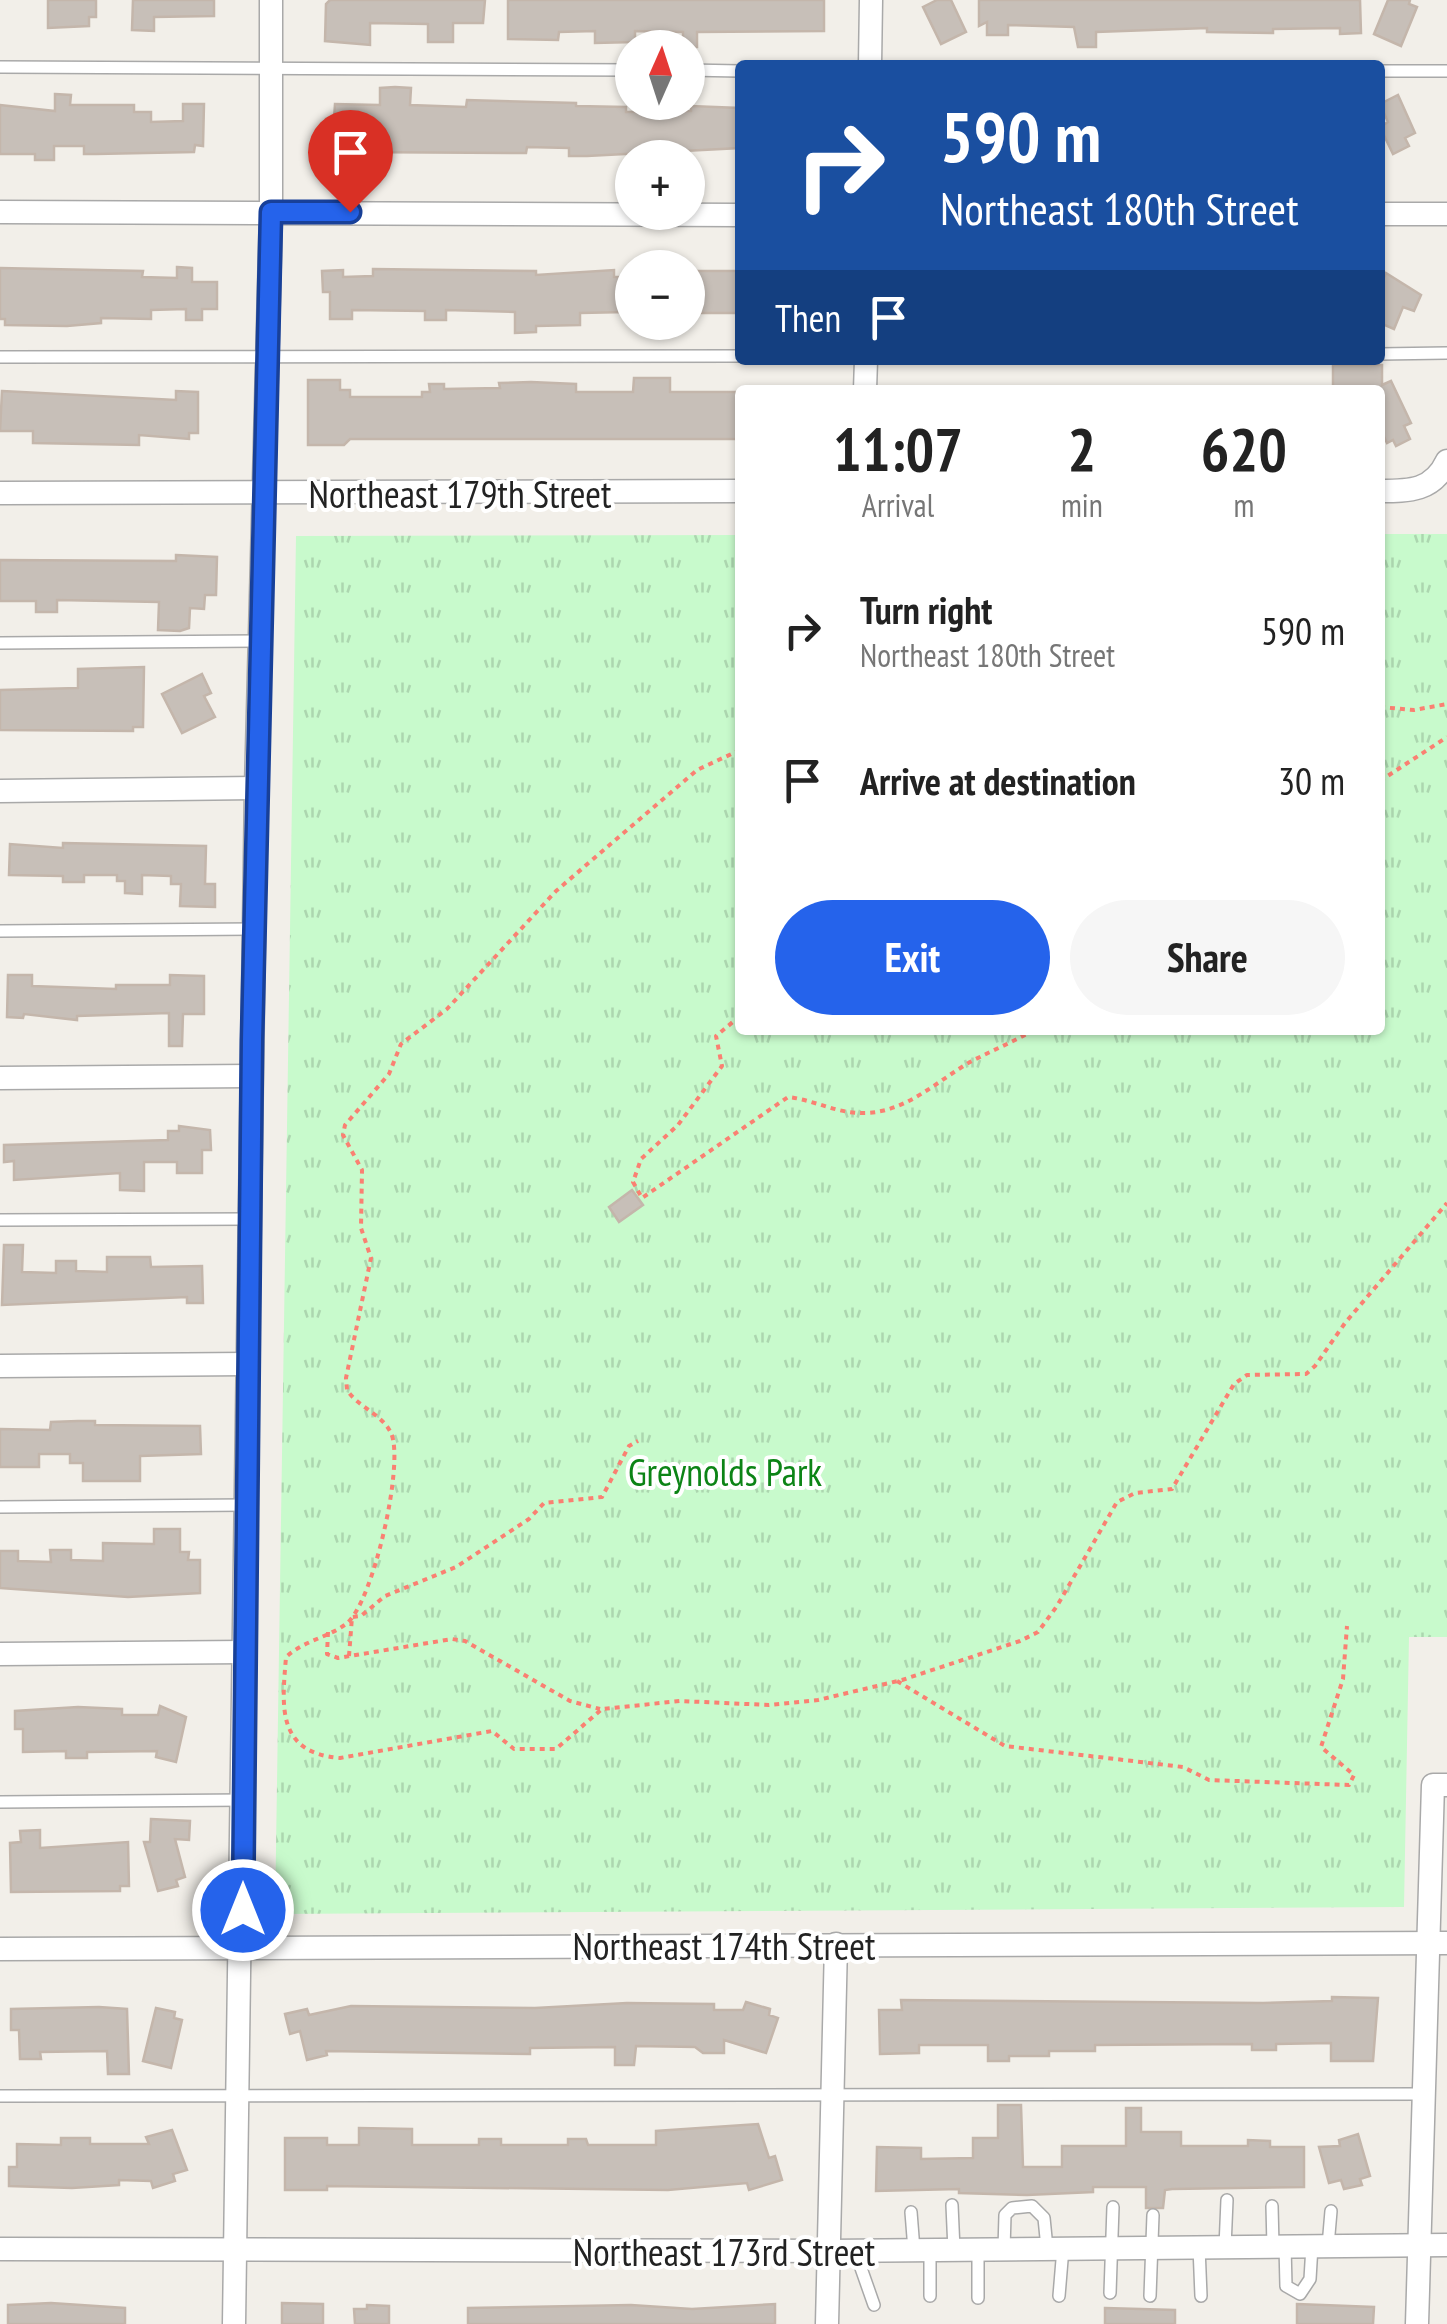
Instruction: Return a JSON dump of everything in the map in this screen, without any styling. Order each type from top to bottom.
[{"type":"street","points":[[234,2324],[243,1946],[256,788],[271,212],[271,0]]},
{"type":"street","points":[[870,60],[871,0]]},
{"type":"street","points":[[0,212],[735,215]]},
{"type":"street","points":[[1385,214],[1447,214]]},
{"type":"street","points":[[1385,491],[1412,492],[1443,468]]},
{"type":"street","name":"Northeast 179th Street","points":[[0,493],[735,491]]},
{"type":"street","points":[[0,791],[256,788]]},
{"type":"street","points":[[0,1078],[252,1076]]},
{"type":"street","points":[[0,1366],[247,1364]]},
{"type":"street","points":[[0,1654],[245,1652]]},
{"type":"street","points":[[1417,2324],[1424,2094],[1438,1943],[1440,1785]]},
{"type":"street","name":"Northeast 174th Street","points":[[0,1950],[1438,1943]]},
{"type":"street","points":[[828,2324],[836,1944]]},
{"type":"street","name":"Northeast 173rd Street","points":[[0,2249],[855,2251],[1447,2244]]},
{"type":"lane","points":[[0,67],[615,70]]},
{"type":"lane","points":[[705,70],[735,70]]},
{"type":"lane","points":[[1385,71],[1447,71]]},
{"type":"lane","points":[[1385,354],[1447,353]]},
{"type":"lane","points":[[0,357],[735,356]]},
{"type":"lane","points":[[0,644],[261,641]]},
{"type":"lane","points":[[0,931],[254,929]]},
{"type":"lane","points":[[0,1220],[249,1218]]},
{"type":"lane","points":[[0,1507],[246,1505]]},
{"type":"lane","points":[[0,1802],[244,1800]]},
{"type":"lane","points":[[0,2096],[1424,2094]]},
{"type":"lane","points":[[1225,2246],[1227,2200]]},
{"type":"lane","points":[[952,2205],[954,2250]]},
{"type":"lane","points":[[1004,2249],[1005,2215],[1022,2206],[1032,2206],[1044,2218],[1055,2248],[1059,2296]]},
{"type":"lane","points":[[1272,2206],[1286,2286],[1300,2294],[1310,2279],[1330,2212]]},
{"type":"lane","points":[[1110,2292],[1112,2207]]},
{"type":"lane","points":[[911,2212],[930,2296]]},
{"type":"lane","points":[[1150,2296],[1153,2215]]},
{"type":"lane","points":[[1199,2247],[1201,2296]]},
{"type":"lane","points":[[978,2250],[978,2298]]},
{"type":"lane","points":[[855,2251],[874,2305]]},
{"type":"path","points":[[1385,707],[1414,710],[1447,704]]},
{"type":"path","points":[[1385,778],[1447,737]]},
{"type":"path","points":[[349,1656],[352,1617],[376,1563],[395,1451],[386,1424],[347,1390],[346,1378],[371,1258],[362,1228],[364,1180],[342,1135],[345,1125],[389,1074],[401,1044],[448,1010],[556,892],[697,770],[735,752]]},
{"type":"path","points":[[735,1020],[716,1036],[722,1066],[708,1091],[641,1159],[633,1182],[642,1198],[788,1097],[811,1100],[838,1112],[867,1114],[901,1106],[970,1062],[1024,1035]]},
{"type":"path","points":[[328,1632],[327,1654],[349,1656],[452,1639],[465,1641],[570,1701],[602,1710],[680,1701],[770,1705],[818,1700],[964,1662],[1038,1632],[1117,1502],[1135,1493],[1172,1489],[1234,1384],[1248,1375],[1306,1374],[1315,1366],[1447,1203]]},
{"type":"path","points":[[602,1710],[556,1749],[514,1749],[492,1731],[340,1758],[318,1756],[290,1735],[284,1720],[286,1657],[303,1642],[361,1616],[385,1596],[456,1567],[529,1519],[544,1503],[602,1497],[629,1446],[638,1441]]},
{"type":"path","points":[[897,1681],[1005,1746],[1183,1767],[1210,1780],[1350,1784],[1354,1774],[1351,1767],[1321,1746],[1343,1680],[1347,1626]]},
{"type":"green space","name":"Greynolds Park","points":[[1385,534],[1447,534],[1447,1637],[1409,1637],[1404,1907],[275,1914],[296,536],[735,535],[735,1035],[1385,1035]]},
{"type":"building","points":[[48,0],[96,0],[96,17],[89,17],[89,26],[48,28]]},
{"type":"building","points":[[133,0],[214,0],[214,16],[154,17],[154,31],[132,30]]},
{"type":"building","points":[[330,0],[485,0],[483,23],[453,23],[453,42],[428,42],[428,24],[370,23],[370,45],[325,41],[326,4]]},
{"type":"building","points":[[508,0],[824,0],[824,31],[615,30],[615,42],[595,43],[595,31],[559,32],[558,40],[508,39]]},
{"type":"building","points":[[937,0],[951,0],[966,32],[941,44],[923,7]]},
{"type":"building","points":[[979,0],[1360,0],[1361,33],[1340,34],[1340,28],[1273,29],[1273,33],[1207,32],[1207,28],[1096,32],[1096,47],[1078,47],[1074,27],[1008,25],[1008,35],[987,35],[987,22],[979,26]]},
{"type":"building","points":[[1388,0],[1410,0],[1409,4],[1417,7],[1401,46],[1374,34]]},
{"type":"building","points":[[395,87],[411,88],[410,105],[466,107],[467,100],[576,103],[615,107],[615,120],[705,120],[705,107],[735,108],[735,148],[705,150],[705,140],[615,140],[615,155],[569,156],[569,148],[527,147],[526,153],[348,152],[348,156],[326,156],[326,119],[334,119],[335,104],[380,105],[380,88]]},
{"type":"building","points":[[55,94],[71,95],[70,105],[134,105],[134,112],[151,112],[151,122],[183,121],[183,104],[204,104],[203,146],[195,145],[194,152],[84,154],[84,146],[54,146],[54,160],[35,160],[35,154],[0,154],[0,105],[55,111]]},
{"type":"building","points":[[1398,95],[1415,133],[1405,138],[1409,146],[1393,154],[1385,137],[1385,102]]},
{"type":"building","points":[[177,267],[192,268],[192,282],[217,282],[217,309],[202,309],[202,320],[186,320],[186,309],[151,310],[151,319],[101,318],[101,323],[67,326],[5,325],[5,319],[0,319],[0,268],[143,271],[142,277],[177,278]]},
{"type":"building","points":[[373,269],[536,271],[536,275],[614,270],[615,312],[580,313],[580,325],[536,326],[536,332],[515,333],[515,312],[446,310],[446,320],[425,320],[425,311],[352,310],[352,319],[330,319],[330,292],[323,292],[322,271],[343,270],[343,277],[373,276]]},
{"type":"building","points":[[705,271],[735,271],[735,313],[705,313]]},
{"type":"building","points":[[1385,275],[1421,295],[1414,311],[1403,307],[1394,329],[1385,325]]},
{"type":"building","points":[[1333,365],[1382,365],[1382,385],[1333,385]]},
{"type":"building","points":[[634,378],[670,378],[670,392],[735,392],[735,439],[350,439],[344,445],[308,445],[308,380],[340,380],[340,390],[350,390],[350,397],[422,397],[422,392],[430,392],[429,384],[444,384],[444,389],[500,388],[499,383],[531,382],[576,384],[576,392],[633,392]]},
{"type":"building","points":[[1391,381],[1411,423],[1404,426],[1410,439],[1396,446],[1393,440],[1387,443],[1382,385]]},
{"type":"building","points":[[2,391],[176,400],[176,391],[198,392],[198,433],[189,433],[189,439],[139,435],[139,445],[33,443],[33,431],[0,431]]},
{"type":"building","points":[[176,555],[217,557],[216,595],[205,595],[204,609],[190,608],[189,628],[180,631],[158,630],[159,602],[57,600],[57,612],[36,612],[36,601],[0,601],[0,560],[176,561]]},
{"type":"building","points":[[144,667],[143,727],[133,727],[133,731],[0,730],[0,690],[78,688],[78,669]]},
{"type":"building","points":[[202,674],[211,693],[204,696],[215,717],[182,733],[162,694]]},
{"type":"building","points":[[63,843],[206,846],[205,884],[215,884],[215,907],[180,906],[181,884],[171,884],[171,876],[142,875],[142,894],[125,893],[125,881],[117,881],[117,875],[84,875],[84,882],[63,882],[63,876],[9,875],[10,844],[63,848]]},
{"type":"building","points":[[8,975],[32,975],[32,986],[116,989],[116,985],[170,985],[170,975],[204,976],[204,1014],[183,1014],[182,1046],[169,1046],[169,1013],[77,1016],[77,1020],[24,1014],[23,1018],[7,1017]]},
{"type":"building","points":[[179,1126],[210,1130],[211,1150],[202,1150],[202,1173],[177,1173],[177,1162],[144,1162],[144,1191],[120,1190],[120,1173],[14,1180],[14,1161],[4,1162],[4,1145],[168,1140],[168,1131],[179,1131]]},
{"type":"building","points":[[632,1190],[643,1205],[619,1222],[609,1207]]},
{"type":"building","points":[[4,1245],[23,1245],[22,1272],[56,1273],[56,1261],[76,1261],[76,1271],[107,1272],[107,1257],[150,1257],[151,1267],[202,1266],[203,1303],[187,1303],[187,1297],[2,1305]]},
{"type":"building","points":[[95,1421],[95,1425],[200,1426],[201,1454],[140,1456],[140,1481],[83,1481],[83,1463],[70,1463],[70,1454],[39,1454],[39,1467],[0,1467],[0,1429],[50,1430],[51,1422]]},
{"type":"building","points":[[154,1529],[180,1529],[180,1552],[189,1552],[188,1560],[200,1560],[200,1593],[128,1597],[0,1588],[0,1551],[18,1551],[18,1561],[51,1562],[50,1550],[71,1550],[71,1560],[103,1561],[103,1543],[154,1544]]},
{"type":"building","points":[[160,1706],[186,1717],[176,1762],[156,1757],[157,1751],[87,1752],[87,1758],[66,1758],[66,1751],[23,1752],[23,1729],[15,1729],[15,1711],[78,1707],[122,1709],[122,1715],[158,1715]]},
{"type":"building","points":[[151,1819],[190,1821],[189,1840],[175,1839],[185,1877],[176,1880],[178,1886],[158,1891],[144,1842],[150,1842]]},
{"type":"building","points":[[40,1830],[40,1848],[128,1842],[129,1886],[120,1886],[120,1891],[11,1892],[10,1843],[21,1842],[20,1831]]},
{"type":"building","points":[[1332,1997],[1378,1998],[1373,2061],[1331,2061],[1331,2043],[1276,2044],[1276,2050],[1252,2050],[1252,2044],[1095,2045],[1095,2051],[1049,2051],[1049,2056],[1009,2056],[1009,2061],[988,2061],[988,2045],[919,2045],[919,2053],[880,2054],[879,2010],[902,2010],[901,2000],[1263,2003],[1332,2001]]},
{"type":"building","points":[[746,2002],[770,2009],[769,2015],[778,2018],[766,2053],[724,2040],[724,2053],[703,2053],[695,2047],[636,2046],[634,2065],[615,2065],[615,2047],[530,2048],[530,2054],[326,2051],[327,2055],[307,2060],[300,2031],[290,2034],[285,2014],[307,2009],[309,2015],[351,2006],[535,2008],[627,2003],[714,2004],[714,2010],[743,2010]]},
{"type":"building","points":[[156,2008],[175,2012],[174,2018],[182,2020],[171,2068],[143,2061]]},
{"type":"building","points":[[11,2009],[127,2009],[129,2074],[108,2074],[107,2051],[40,2052],[41,2059],[20,2059],[19,2030],[11,2030]]},
{"type":"building","points":[[998,2105],[1021,2105],[1023,2167],[1062,2167],[1062,2146],[1126,2146],[1126,2108],[1141,2108],[1141,2132],[1181,2132],[1181,2146],[1248,2146],[1248,2140],[1270,2141],[1270,2147],[1304,2147],[1304,2187],[1165,2190],[1163,2208],[1146,2208],[1146,2187],[1093,2187],[1093,2192],[1027,2195],[959,2193],[959,2189],[876,2191],[877,2147],[921,2148],[921,2159],[973,2158],[973,2138],[998,2138]]},
{"type":"building","points":[[758,2124],[769,2158],[775,2156],[782,2180],[749,2190],[747,2183],[668,2190],[327,2186],[327,2190],[285,2190],[285,2138],[327,2138],[327,2145],[359,2145],[359,2128],[412,2129],[412,2145],[479,2145],[479,2139],[501,2139],[501,2145],[568,2145],[568,2139],[586,2139],[588,2145],[656,2145],[656,2131]]},
{"type":"building","points":[[172,2130],[187,2170],[173,2174],[175,2181],[153,2188],[151,2181],[119,2180],[119,2185],[72,2188],[9,2186],[9,2167],[17,2167],[17,2144],[61,2145],[61,2138],[90,2138],[90,2144],[149,2144],[146,2137]]},
{"type":"building","points":[[1358,2134],[1370,2176],[1360,2179],[1362,2185],[1344,2189],[1341,2180],[1329,2183],[1319,2147],[1340,2146],[1339,2140]]},
{"type":"building","points":[[51,2303],[125,2308],[125,2324],[8,2324],[8,2305]]},
{"type":"building","points":[[282,2303],[323,2304],[323,2324],[282,2324]]},
{"type":"building","points":[[775,2304],[775,2324],[468,2324],[468,2308],[631,2305],[692,2309]]},
{"type":"building","points":[[1297,2304],[1374,2307],[1373,2324],[1297,2324]]},
{"type":"building","points":[[367,2305],[389,2306],[389,2324],[355,2324],[354,2309],[367,2309]]},
{"type":"building","points":[[1105,2308],[1175,2310],[1175,2324],[1105,2324]]},
{"type":"route","points":[[243,1910],[256,788],[271,212],[350,212]]}]
